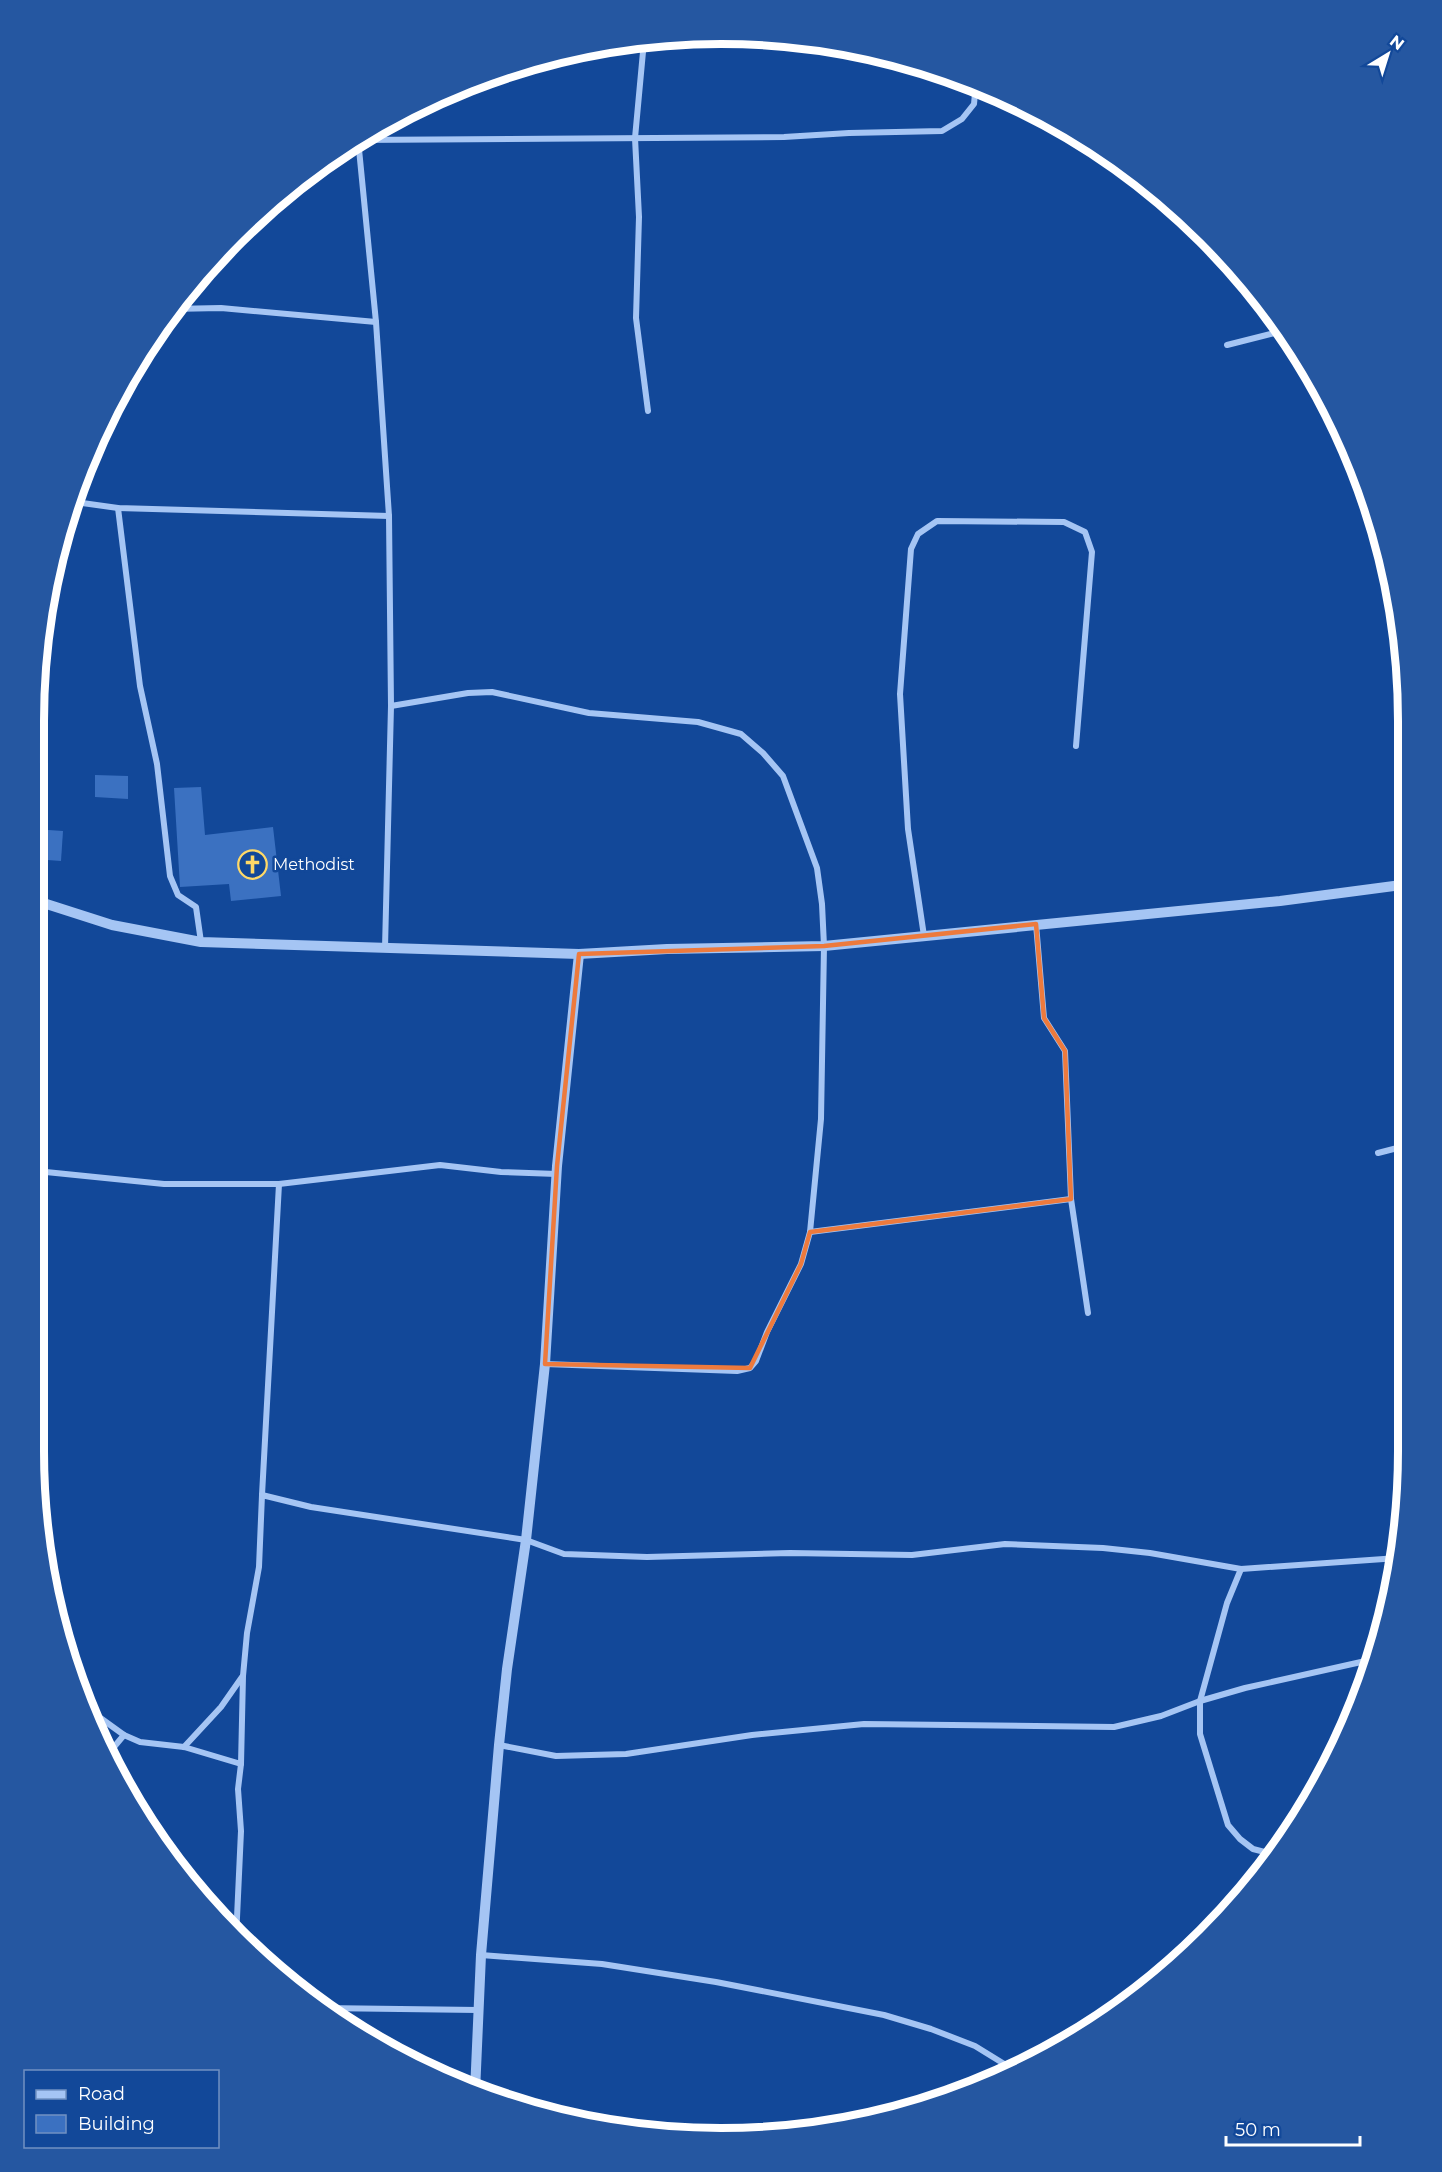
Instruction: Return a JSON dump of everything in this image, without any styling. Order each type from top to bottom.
[{"type":"street","points":[[643,48],[635,138],[639,217],[636,318],[648,411]]},
{"type":"street","points":[[373,140],[784,137],[942,131],[962,119],[974,104],[975,93]]},
{"type":"street","points":[[358,150],[376,322],[389,516],[391,706],[385,948]]},
{"type":"street","points":[[184,309],[221,308],[376,322]]},
{"type":"street","points":[[1227,345],[1275,333]]},
{"type":"street","points":[[79,503],[118,508],[389,516]]},
{"type":"street","points":[[118,508],[140,686],[157,764],[170,876],[177,895],[196,907],[201,942]]},
{"type":"street","points":[[924,936],[908,828],[900,694],[910,549],[918,534],[937,521],[1064,522],[1085,532],[1092,552],[1076,746]]},
{"type":"street","points":[[391,706],[468,693],[492,692],[590,713],[698,722],[741,734],[763,753],[783,776],[817,868],[824,946],[820,1119],[810,1232],[801,1264],[767,1332],[756,1361],[750,1368],[737,1371],[545,1364]]},
{"type":"street","points":[[44,903],[112,925],[201,942],[579,954],[824,946],[1280,901],[1398,885]]},
{"type":"street","points":[[1036,924],[1044,1018],[1065,1051],[1071,1199],[1088,1313]]},
{"type":"street","points":[[476,2083],[481,1955],[499,1744],[507,1669],[526,1540],[545,1364],[557,1174],[579,954]]},
{"type":"street","points":[[1378,1153],[1398,1147]]},
{"type":"street","points":[[44,1173],[164,1184],[279,1184],[440,1165],[501,1172],[557,1174]]},
{"type":"street","points":[[237,1924],[241,1831],[238,1789],[241,1764],[243,1676],[247,1633],[259,1567],[279,1184]]},
{"type":"street","points":[[810,1232],[1071,1199]]},
{"type":"street","points":[[262,1495],[311,1507],[526,1540],[564,1554],[647,1557],[790,1553],[912,1555],[1005,1544],[1150,1553],[1241,1569],[1389,1559]]},
{"type":"street","points":[[1241,1569],[1227,1603],[1200,1701],[1200,1734],[1228,1825],[1253,1850],[1265,1853]]},
{"type":"street","points":[[499,1744],[556,1756],[626,1754],[752,1735],[864,1724],[1114,1727],[1161,1716],[1200,1701],[1245,1688],[1365,1661]]},
{"type":"street","points":[[184,1746],[221,1707],[243,1676]]},
{"type":"street","points":[[98,1716],[124,1736],[140,1742],[184,1746],[241,1764]]},
{"type":"street","points":[[112,1749],[124,1736]]},
{"type":"street","points":[[481,1955],[602,1964],[716,1982],[884,2015],[931,2029],[975,2046],[1006,2065]]},
{"type":"street","points":[[337,2008],[478,2010]]},
{"type":"highlighted area","points":[[1036,924],[1044,1018],[1065,1051],[1071,1199],[810,1232],[801,1264],[750,1368],[545,1364],[557,1166],[579,954],[824,946]]},
{"type":"building","points":[[95,775],[128,776],[128,799],[95,797]]},
{"type":"building","points":[[201,787],[205,835],[273,827],[281,896],[231,901],[229,884],[180,887],[174,788]]},
{"type":"building","points":[[44,830],[63,831],[61,861],[44,860]]},
{"type":"place","name":"Methodist","points":[[252,864]]}]
